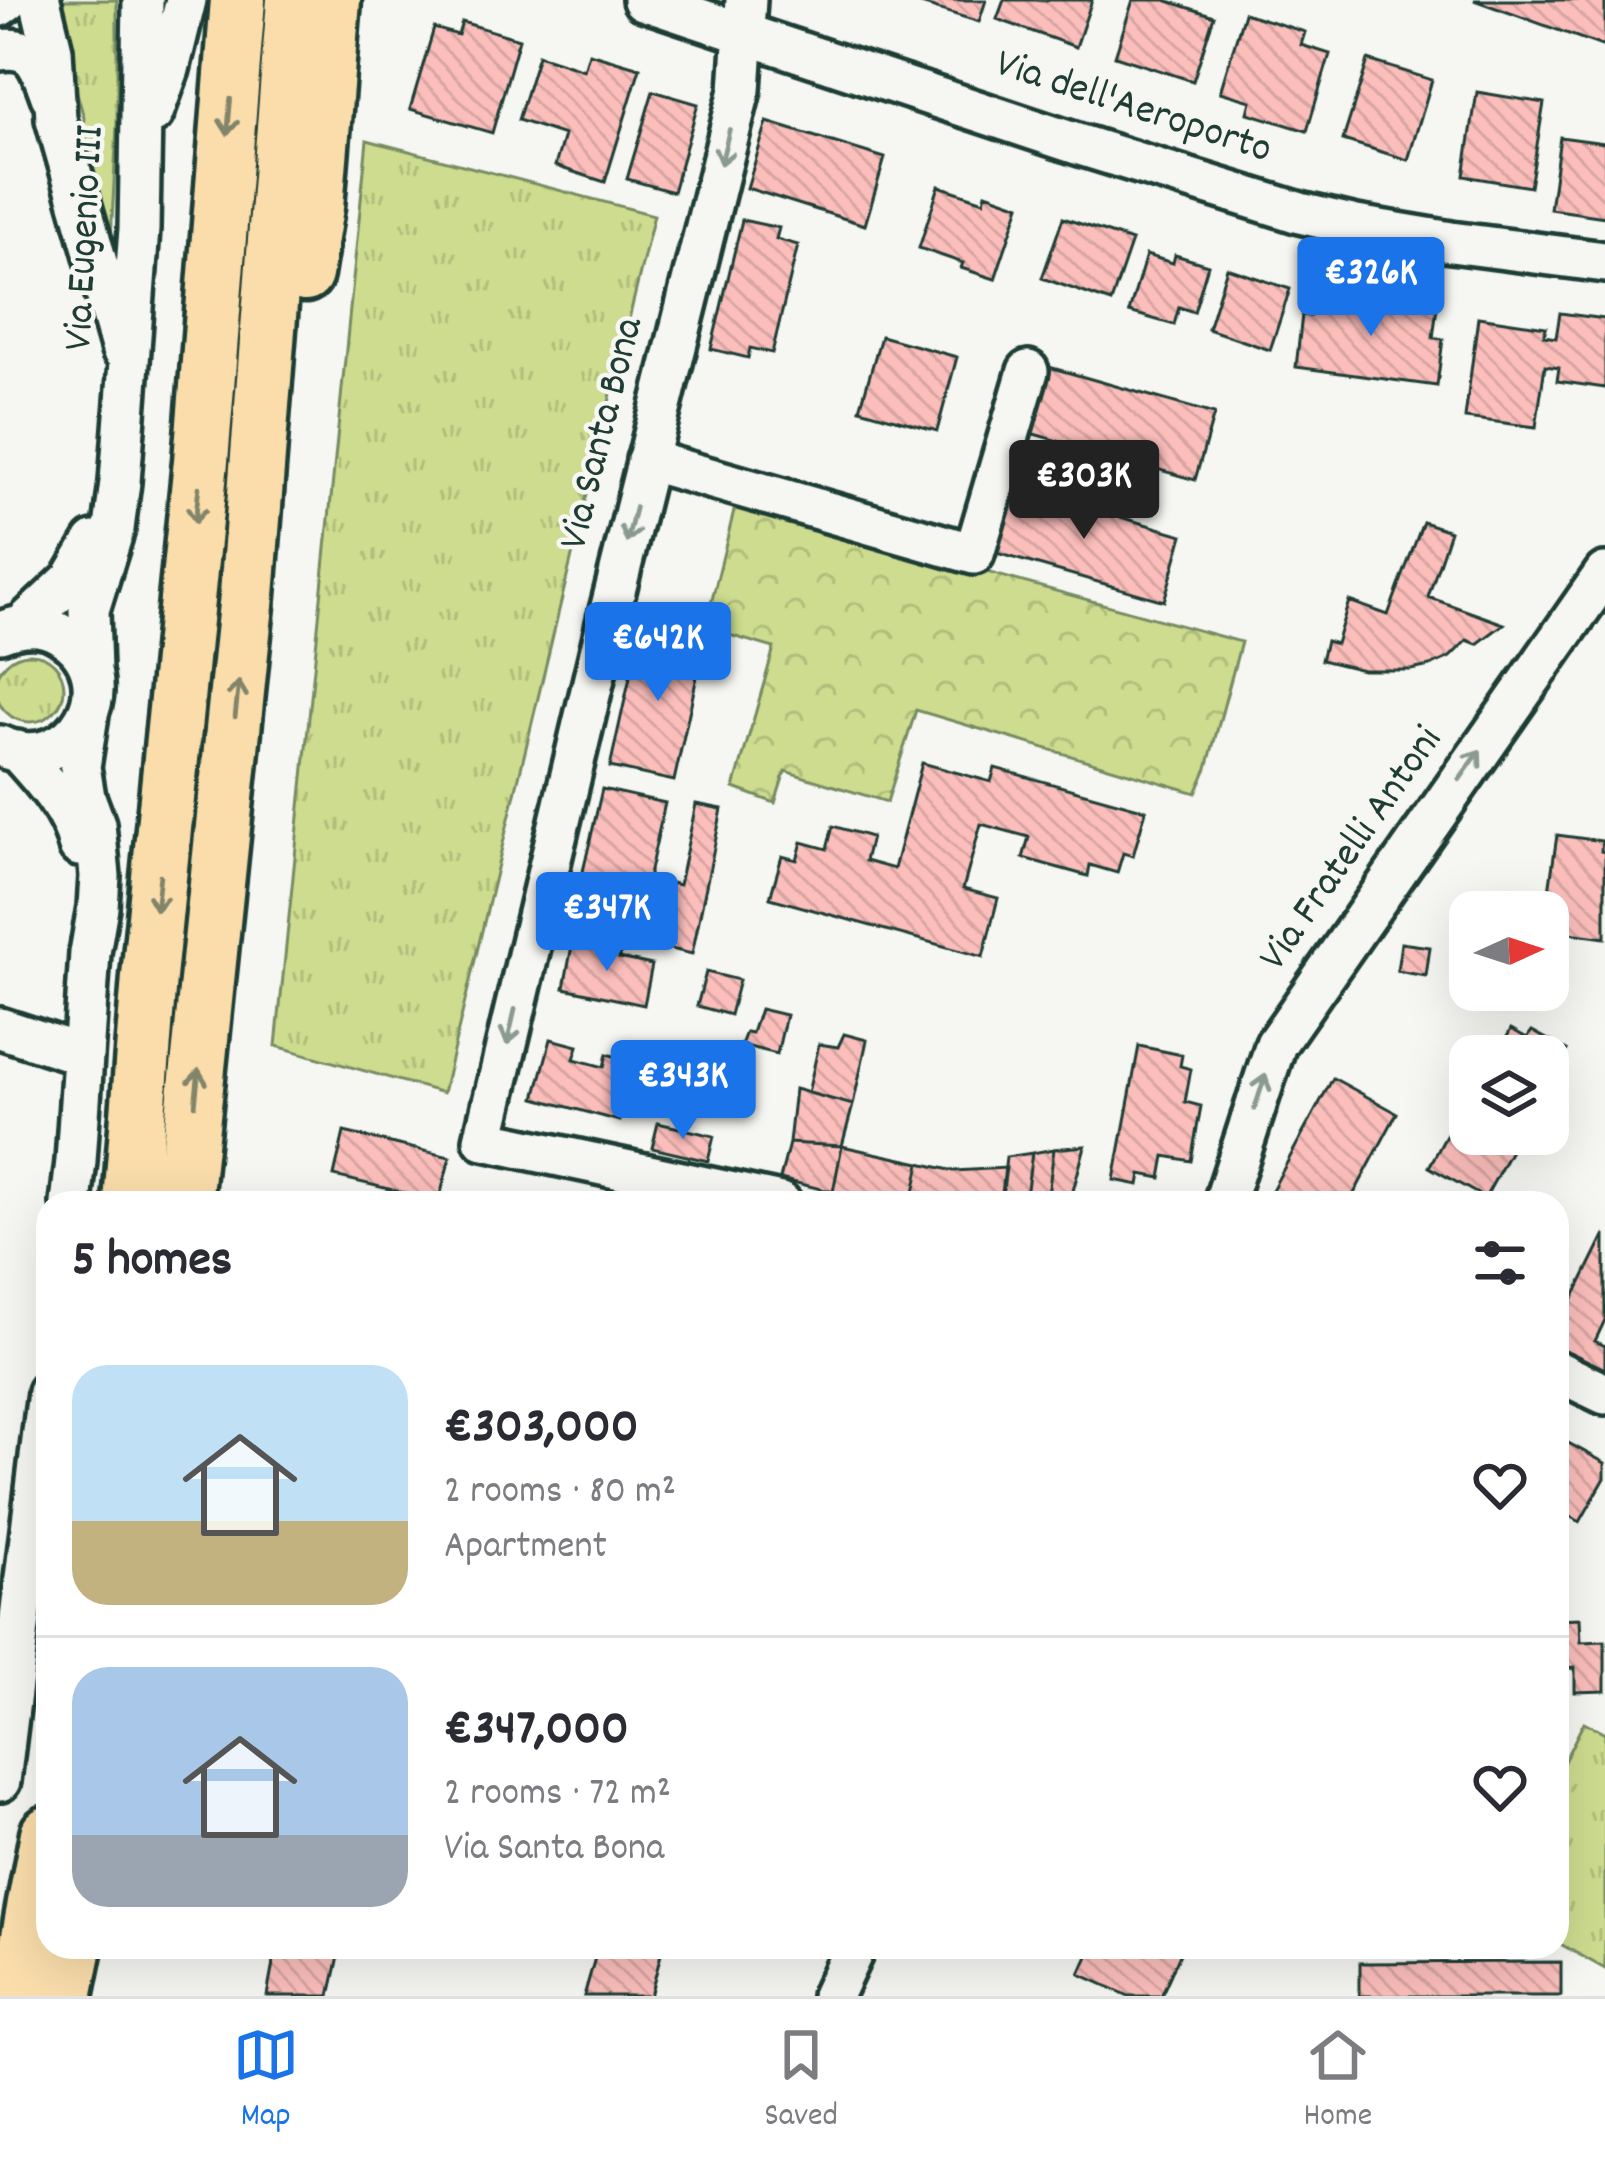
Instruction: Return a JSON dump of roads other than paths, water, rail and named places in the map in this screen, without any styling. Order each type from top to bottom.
[{"type":"highway","points":[[131,1191],[201,460],[238,0]]},
{"type":"highway","points":[[185,1191],[247,595],[294,0]]},
{"type":"highway","points":[[247,595],[316,207],[333,0]]},
{"type":"highway","points":[[18,1996],[36,1899]]},
{"type":"highway","points":[[65,1996],[73,1959]]},
{"type":"street","points":[[0,7],[8,0]]},
{"type":"street","points":[[40,0],[52,50],[62,143],[128,370]]},
{"type":"street","name":"Via Eugenio III","points":[[88,715],[93,694],[89,610],[114,529],[140,229],[143,0]]},
{"type":"street","points":[[142,140],[169,69],[186,0]]},
{"type":"street","name":"Via dell'Aeroporto","points":[[643,0],[744,16],[1077,144],[1300,213],[1432,238],[1605,262]]},
{"type":"street","name":"Via Santa Bona","points":[[724,1191],[484,1140],[646,460],[740,90],[744,16]]},
{"type":"street","points":[[0,50],[17,48],[32,57],[55,107]]},
{"type":"street","points":[[646,460],[974,554],[1028,370]]},
{"type":"street","name":"Via Eugenio III","points":[[12,628],[72,579],[94,544],[120,482]]},
{"type":"street","name":"Via Fratelli Antoni","points":[[1228,1191],[1276,1044],[1605,573]]},
{"type":"street","points":[[12,628],[46,627],[66,637],[91,672]]},
{"type":"street","points":[[9,749],[51,750],[76,733],[88,715]]},
{"type":"street","points":[[72,1191],[100,876],[95,824],[80,767],[88,715]]},
{"type":"street","points":[[9,749],[61,803],[74,826],[90,953]]},
{"type":"street","points":[[0,1028],[83,1055]]},
{"type":"street","points":[[1569,1377],[1605,1394]]},
{"type":"street","points":[[0,1781],[36,1489]]},
{"type":"street","points":[[837,1994],[850,1959]]}]
